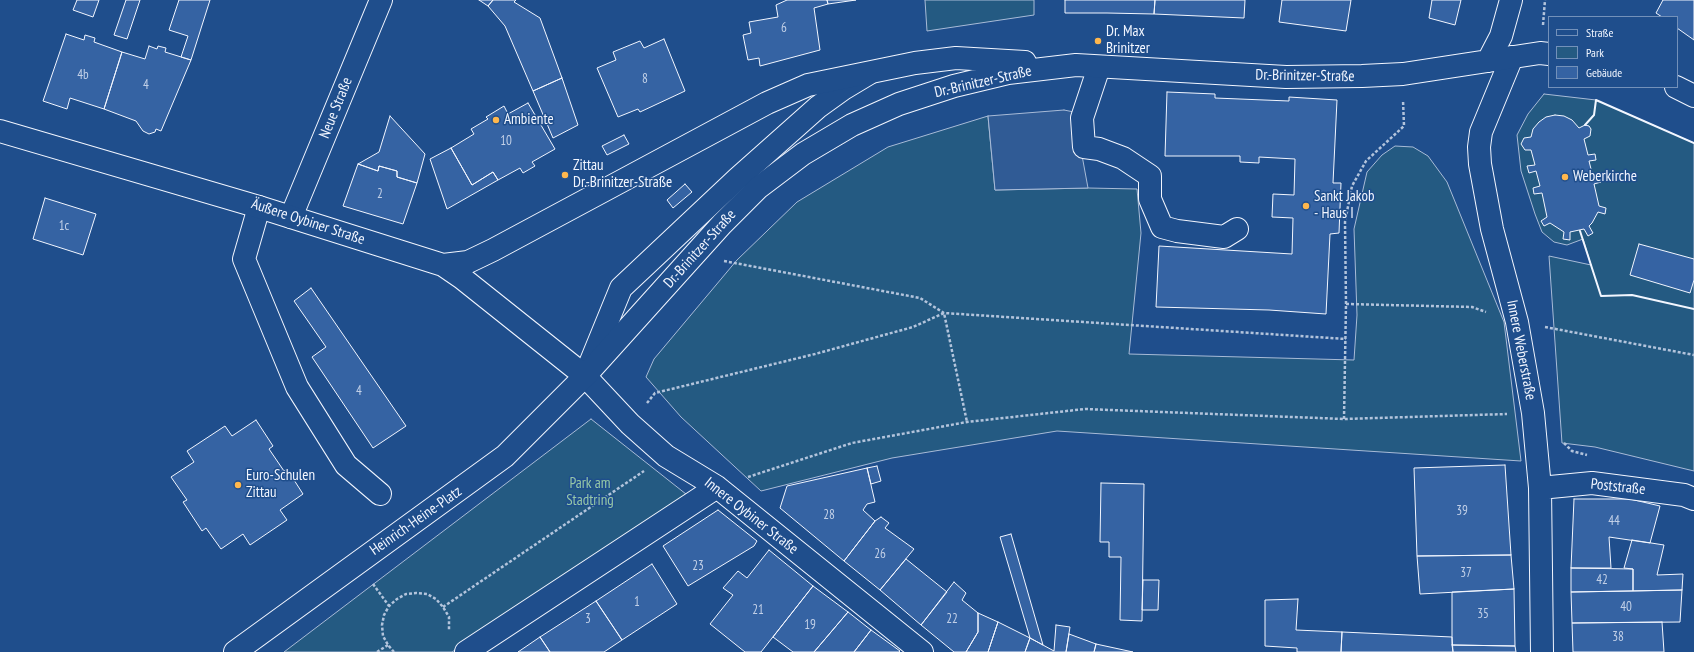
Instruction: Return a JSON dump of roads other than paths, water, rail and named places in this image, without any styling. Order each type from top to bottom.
[{"type":"main road","name":"Neue Straße","points":[[291,217],[381,0]]},
{"type":"main road","points":[[1488,61],[1501,36],[1511,0]]},
{"type":"main road","name":"Dr.-Brinitzer-Straße","points":[[585,376],[722,224],[758,188],[803,154],[852,125],[899,104],[954,86],[1008,73],[1076,65],[1286,77],[1362,76],[1403,74],[1540,53],[1548,54]]},
{"type":"main road","name":"Innere Weberstraße","points":[[1512,57],[1481,132],[1479,147],[1480,164],[1492,229],[1517,322],[1533,413],[1540,488],[1542,652]]},
{"type":"main road","points":[[443,265],[468,262],[493,250],[767,103],[808,85],[915,63],[956,58],[1076,65]]},
{"type":"main road","points":[[1099,67],[1082,118],[1084,147],[1099,149],[1122,158],[1150,176],[1150,199],[1162,227],[1176,231],[1224,237],[1237,229]]},
{"type":"main road","points":[[585,376],[621,288],[737,179],[818,107],[843,89],[872,72]]},
{"type":"main road","points":[[1678,88],[1694,96]]},
{"type":"main road","name":"Äußere Oybiner Straße","points":[[0,131],[259,206],[443,265],[585,376]]},
{"type":"main road","points":[[259,206],[244,259],[297,387],[346,465],[380,494]]},
{"type":"main road","name":"Innere Oybiner Straße","points":[[585,376],[630,424],[666,456],[717,487],[922,652]]},
{"type":"main road","name":"Heinrich-Heine-Platz","points":[[235,652],[505,456],[585,376]]},
{"type":"main road","name":"Poststraße","points":[[1540,488],[1592,483],[1684,495],[1694,499]]},
{"type":"main road","points":[[466,652],[717,487]]},
{"type":"place","name":"Dr. Max Brinitzer","points":[[1098,41]]},
{"type":"place","name":"Ambiente","points":[[496,120]]},
{"type":"place","name":"Zittau Dr.-Brinitzer-Straße","points":[[565,175]]},
{"type":"place","name":"Weberkirche","points":[[1565,177]]},
{"type":"place","name":"Sankt Jakob - Haus I","points":[[1306,206]]},
{"type":"place","name":"Euro-Schulen Zittau","points":[[238,485]]},
{"type":"park label","name":"Park am Stadtring","points":[[590,492]]}]
